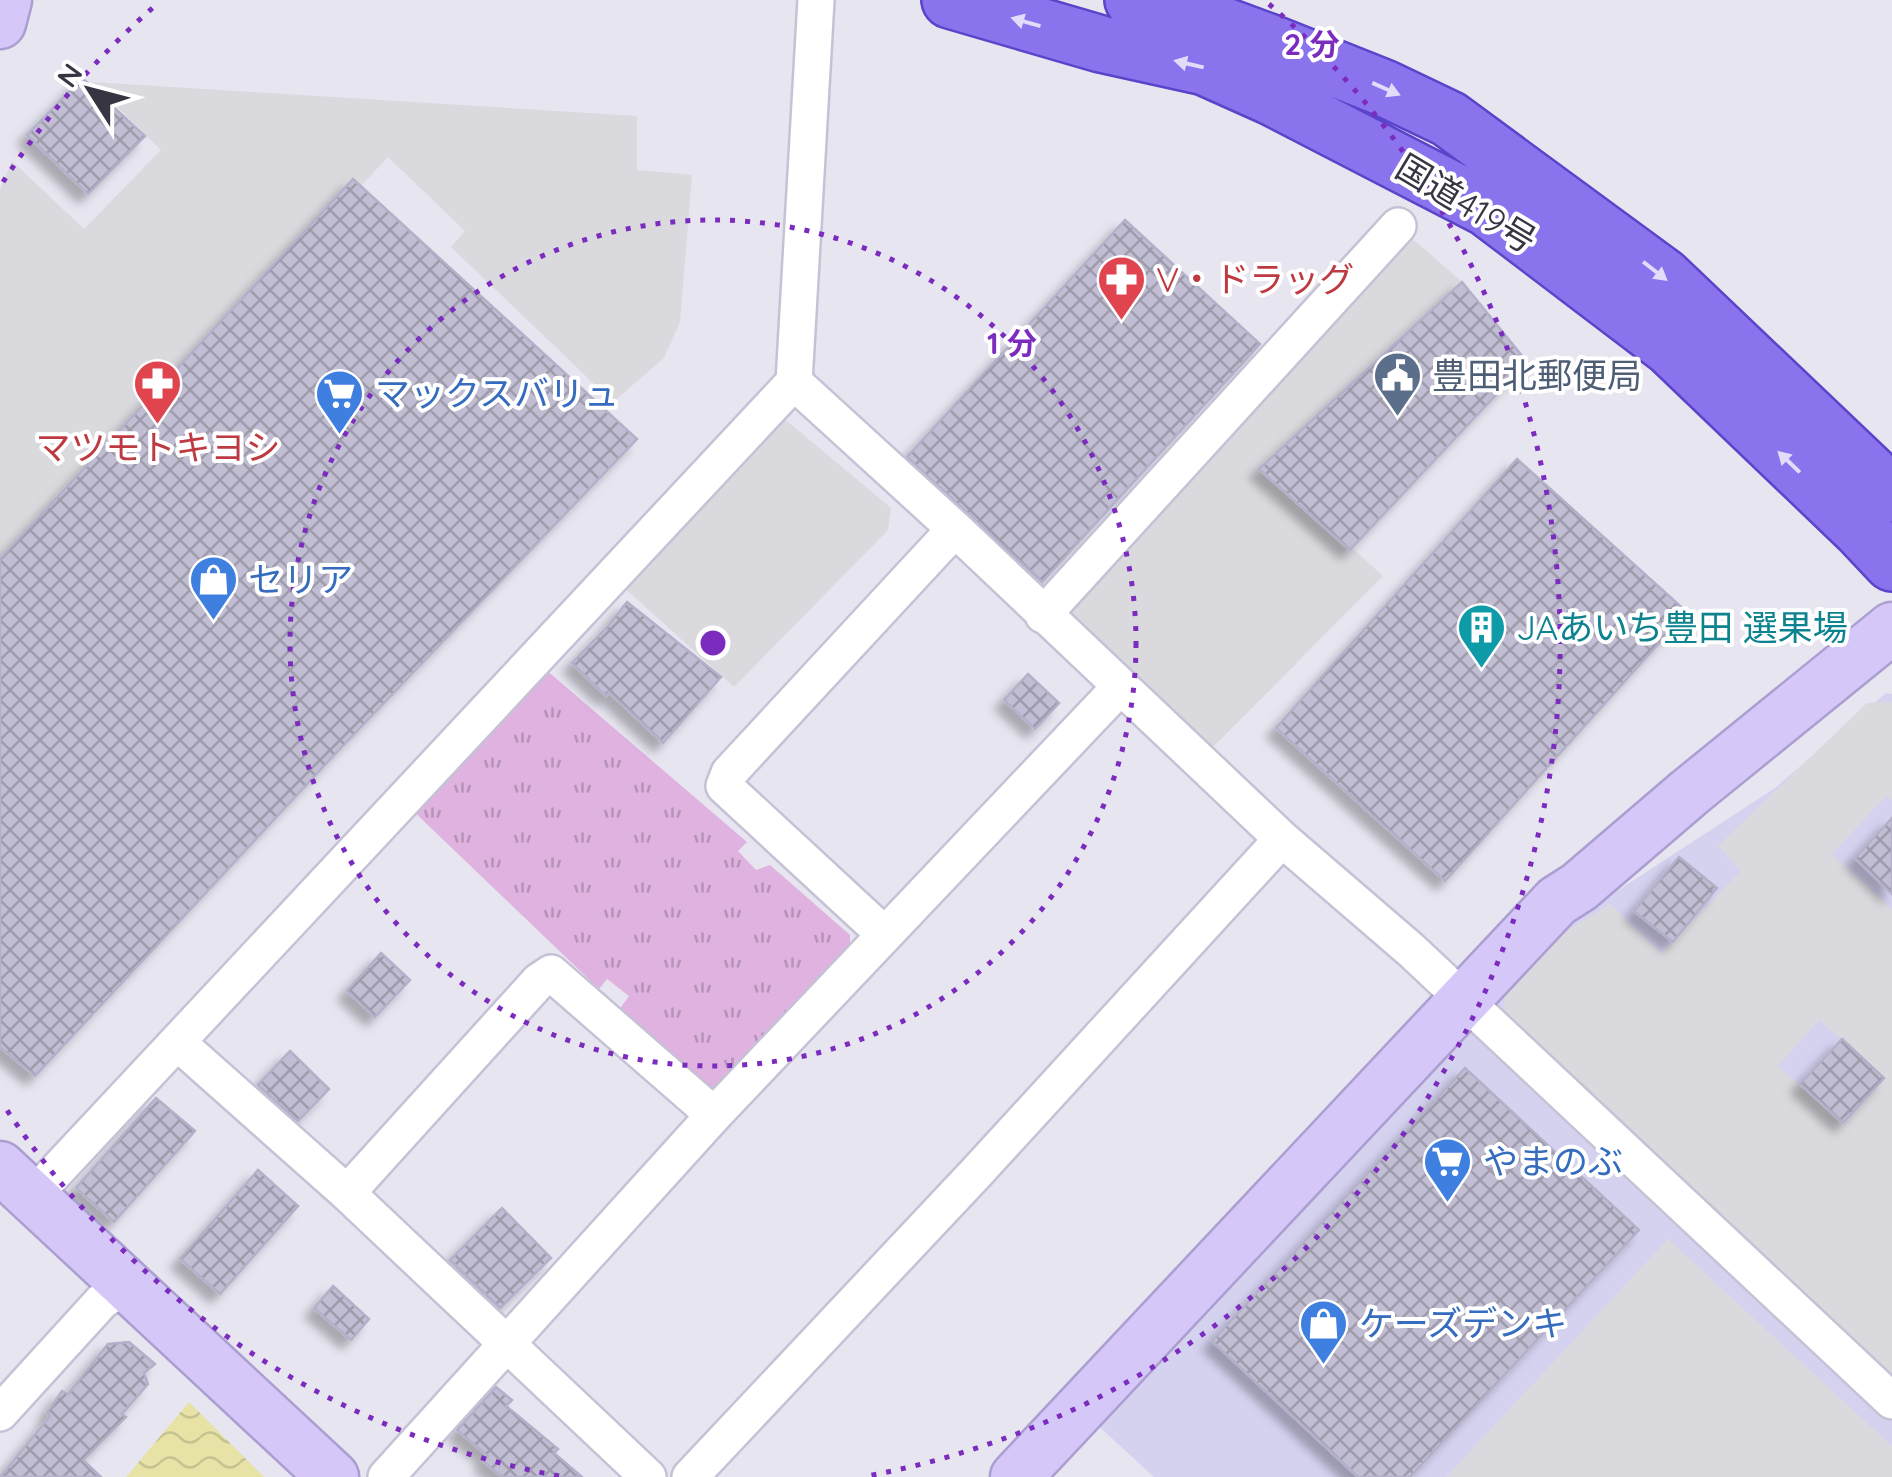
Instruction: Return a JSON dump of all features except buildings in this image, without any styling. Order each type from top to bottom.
[{"type":"highway","name":"国道419号","points":[[950,0],[1102,44],[1204,68],[1272,96],[1487,208],[1670,347],[1892,564]]},
{"type":"highway","name":"国道419号","points":[[1154,1],[1384,88],[1448,119],[1664,277],[1892,494]]},
{"type":"street","points":[[0,22],[6,0]]},
{"type":"street","points":[[333,1477],[16,1182],[177,1042],[794,382],[816,0]]},
{"type":"street","points":[[1043,615],[1398,226]]},
{"type":"street","points":[[794,382],[1282,839],[1411,950],[1892,1401]]},
{"type":"street","points":[[884,934],[724,786],[729,773],[955,529]]},
{"type":"street","points":[[1016,1477],[1557,900],[1892,628]]},
{"type":"street","points":[[386,1477],[714,1116],[1120,686]]},
{"type":"street","points":[[690,1477],[976,1174],[1282,839]]},
{"type":"street","points":[[347,1193],[539,981],[551,973],[714,1116]]},
{"type":"street","points":[[177,1042],[347,1193],[648,1477]]},
{"type":"street","points":[[0,1413],[102,1301],[127,1285]]},
{"type":"shaded area","points":[[92,82],[637,116],[637,170],[692,175],[680,322],[664,358],[613,402],[451,247],[465,231],[388,157],[0,572],[0,190],[12,161],[84,229],[161,150]]},
{"type":"shaded area","points":[[1407,234],[1462,282],[1276,479],[1383,576],[1212,748],[1062,614]]},
{"type":"shaded area","points":[[781,416],[891,508],[888,530],[734,687],[599,565]]},
{"type":"shaded area","points":[[1886,693],[1892,694],[1892,1477],[1154,1477],[1069,1399],[1562,927],[1775,788]]},
{"type":"shaded area","points":[[1892,702],[1892,800],[1886,796],[1832,854],[1892,909],[1892,1397],[1502,1025],[1506,988],[1563,933],[1610,904],[1661,953],[1741,871],[1718,846],[1867,703]],"holes":[[[1819,1020],[1885,1078],[1843,1123],[1778,1066]]]},
{"type":"shaded area","points":[[1668,1239],[1892,1446],[1892,1477],[1446,1477]]},
{"type":"green space","points":[[545,669],[747,842],[738,851],[756,870],[770,865],[850,935],[850,945],[724,1089],[702,1089],[619,1010],[629,996],[607,979],[599,989],[408,806]]},
{"type":"water","points":[[189,1402],[264,1477],[126,1477]]},
{"type":"place","name":"V・ドラッグ","points":[[1121,322]]},
{"type":"place","name":"豊田北郵便局","points":[[1397,418]]},
{"type":"place","name":"マツモトキヨシ","points":[[158,426]]},
{"type":"place","name":"マックスバリュ","points":[[340,436]]},
{"type":"place","name":"セリア","points":[[213,622]]},
{"type":"place","name":"JAあいち豊田 選果場","points":[[1481,670]]},
{"type":"place","name":"やまのぶ","points":[[1448,1204]]},
{"type":"place","name":"ケーズデンキ","points":[[1324,1366]]}]
